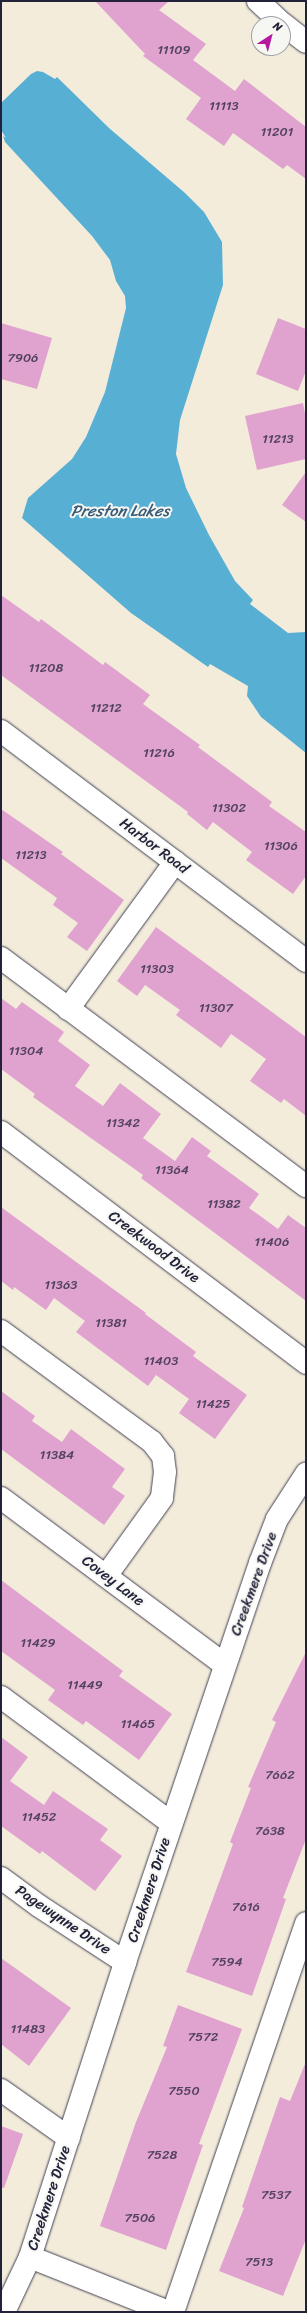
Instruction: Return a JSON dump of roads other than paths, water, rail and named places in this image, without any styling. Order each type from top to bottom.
[{"type":"street","points":[[258,1],[274,16]]},
{"type":"street","points":[[291,30],[306,42]]},
{"type":"street","name":"Harbor Road","points":[[1,731],[306,961]]},
{"type":"street","points":[[68,1009],[175,862]]},
{"type":"street","points":[[1,958],[306,1186]]},
{"type":"street","name":"Creekwood Drive","points":[[1,1132],[306,1363]]},
{"type":"street","points":[[1,1330],[152,1442],[163,1456],[165,1472],[162,1498],[106,1576]]},
{"type":"street","name":"Creekmere Drive","points":[[4,2312],[30,2257],[125,1962],[224,1664],[278,1519],[306,1474]]},
{"type":"street","name":"Covey Lane","points":[[1,1498],[224,1664]]},
{"type":"street","points":[[1,1697],[172,1823]]},
{"type":"street","name":"Pagewynne Drive","points":[[1,1878],[39,1906],[125,1962]]},
{"type":"street","points":[[173,2312],[306,1923]]},
{"type":"street","points":[[1,2090],[69,2138]]},
{"type":"street","points":[[30,2257],[168,2312]]},
{"type":"water","name":"Preston Lakes","points":[[37,71],[43,72],[55,79],[57,77],[109,128],[185,193],[204,212],[222,242],[223,285],[180,420],[176,454],[186,488],[209,535],[235,581],[253,600],[250,604],[288,633],[306,632],[306,753],[261,717],[247,696],[248,686],[210,664],[208,667],[131,613],[22,518],[28,498],[72,459],[86,437],[105,392],[126,308],[125,296],[116,281],[110,260],[92,236],[5,142],[3,136],[6,138],[1,130],[1,103],[31,74]]}]
